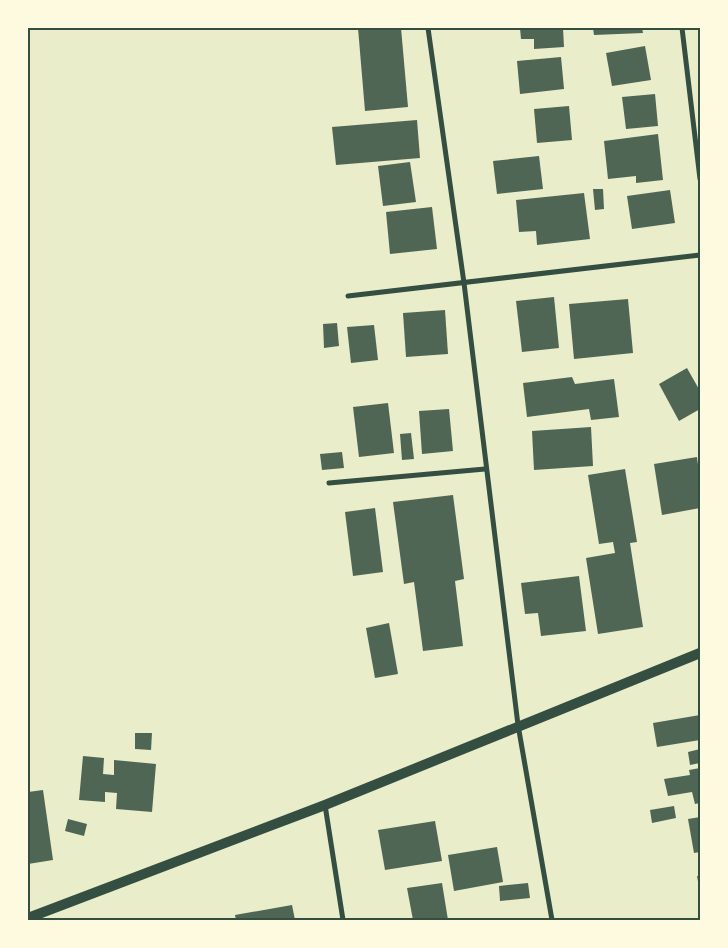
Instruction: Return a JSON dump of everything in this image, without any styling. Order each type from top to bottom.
[{"type":"main road","points":[[28,918],[325,805],[518,725],[700,653]]},
{"type":"street","points":[[428,28],[464,283],[485,468],[518,725],[552,920]]},
{"type":"street","points":[[682,28],[700,179]]},
{"type":"street","points":[[348,296],[700,254]]},
{"type":"street","points":[[329,483],[485,468]]},
{"type":"street","points":[[325,805],[343,920]]},
{"type":"building","points":[[358,28],[401,28],[408,107],[365,111]]},
{"type":"building","points":[[520,28],[563,28],[564,47],[534,49],[534,39],[521,39]]},
{"type":"building","points":[[593,28],[642,28],[643,33],[594,35]]},
{"type":"building","points":[[645,46],[651,80],[612,86],[606,53]]},
{"type":"building","points":[[561,57],[564,89],[520,94],[517,61]]},
{"type":"building","points":[[655,94],[658,126],[626,129],[622,97]]},
{"type":"building","points":[[569,106],[572,140],[537,143],[534,109]]},
{"type":"building","points":[[417,120],[420,158],[336,165],[332,127]]},
{"type":"building","points":[[658,134],[663,180],[636,183],[636,176],[608,179],[604,141]]},
{"type":"building","points":[[539,156],[543,189],[497,194],[493,161]]},
{"type":"building","points":[[410,162],[416,202],[383,206],[378,166]]},
{"type":"building","points":[[593,189],[603,189],[604,209],[595,210]]},
{"type":"building","points":[[670,190],[675,223],[632,229],[627,196]]},
{"type":"building","points":[[584,193],[590,239],[537,245],[536,231],[519,232],[516,200]]},
{"type":"building","points":[[432,207],[437,249],[390,254],[386,212]]},
{"type":"building","points":[[554,297],[559,348],[522,352],[516,301]]},
{"type":"building","points":[[628,299],[633,353],[574,359],[569,304]]},
{"type":"building","points":[[445,310],[448,354],[406,357],[403,313]]},
{"type":"building","points":[[337,323],[339,346],[324,348],[323,324]]},
{"type":"building","points":[[374,325],[378,360],[351,363],[347,327]]},
{"type":"building","points":[[687,368],[700,391],[700,409],[679,421],[659,384]]},
{"type":"building","points":[[572,377],[575,384],[614,379],[619,417],[591,420],[589,409],[527,417],[523,383]]},
{"type":"building","points":[[388,403],[394,453],[359,457],[353,407]]},
{"type":"building","points":[[449,409],[453,451],[422,454],[419,411]]},
{"type":"building","points":[[591,427],[593,466],[534,470],[532,431]]},
{"type":"building","points":[[411,433],[414,459],[402,460],[400,434]]},
{"type":"building","points":[[342,452],[344,468],[322,470],[320,454]]},
{"type":"building","points":[[697,457],[700,480],[700,508],[662,515],[654,464]]},
{"type":"building","points":[[625,469],[637,542],[630,543],[643,627],[598,634],[586,558],[615,553],[613,542],[599,544],[588,475]]},
{"type":"building","points":[[453,495],[464,579],[455,581],[463,646],[423,651],[414,582],[404,584],[393,502]]},
{"type":"building","points":[[375,508],[383,572],[353,576],[345,512]]},
{"type":"building","points":[[579,576],[586,631],[541,636],[538,613],[525,614],[521,583]]},
{"type":"building","points":[[389,623],[398,674],[375,678],[366,628]]},
{"type":"building","points":[[700,715],[700,740],[657,747],[653,723]]},
{"type":"building","points":[[135,733],[152,733],[151,750],[135,749]]},
{"type":"building","points":[[700,749],[700,763],[690,765],[688,752]]},
{"type":"building","points":[[83,756],[104,758],[103,774],[114,775],[114,760],[156,764],[152,812],[116,809],[117,793],[105,792],[105,802],[79,800]]},
{"type":"building","points":[[700,768],[700,803],[695,804],[692,792],[668,796],[664,779],[690,775],[689,770]]},
{"type":"building","points":[[43,790],[53,860],[28,864],[28,792]]},
{"type":"building","points":[[674,806],[676,818],[652,823],[650,810]]},
{"type":"building","points":[[700,817],[700,852],[694,853],[688,819]]},
{"type":"building","points":[[68,819],[87,824],[84,836],[65,831]]},
{"type":"building","points":[[435,821],[442,861],[385,870],[378,830]]},
{"type":"building","points":[[497,847],[503,882],[454,891],[448,855]]},
{"type":"building","points":[[697,876],[700,876],[700,892]]},
{"type":"building","points":[[442,883],[448,920],[413,920],[407,888]]},
{"type":"building","points":[[528,883],[530,898],[500,901],[499,886]]},
{"type":"building","points":[[292,905],[295,920],[236,920],[235,915]]}]
